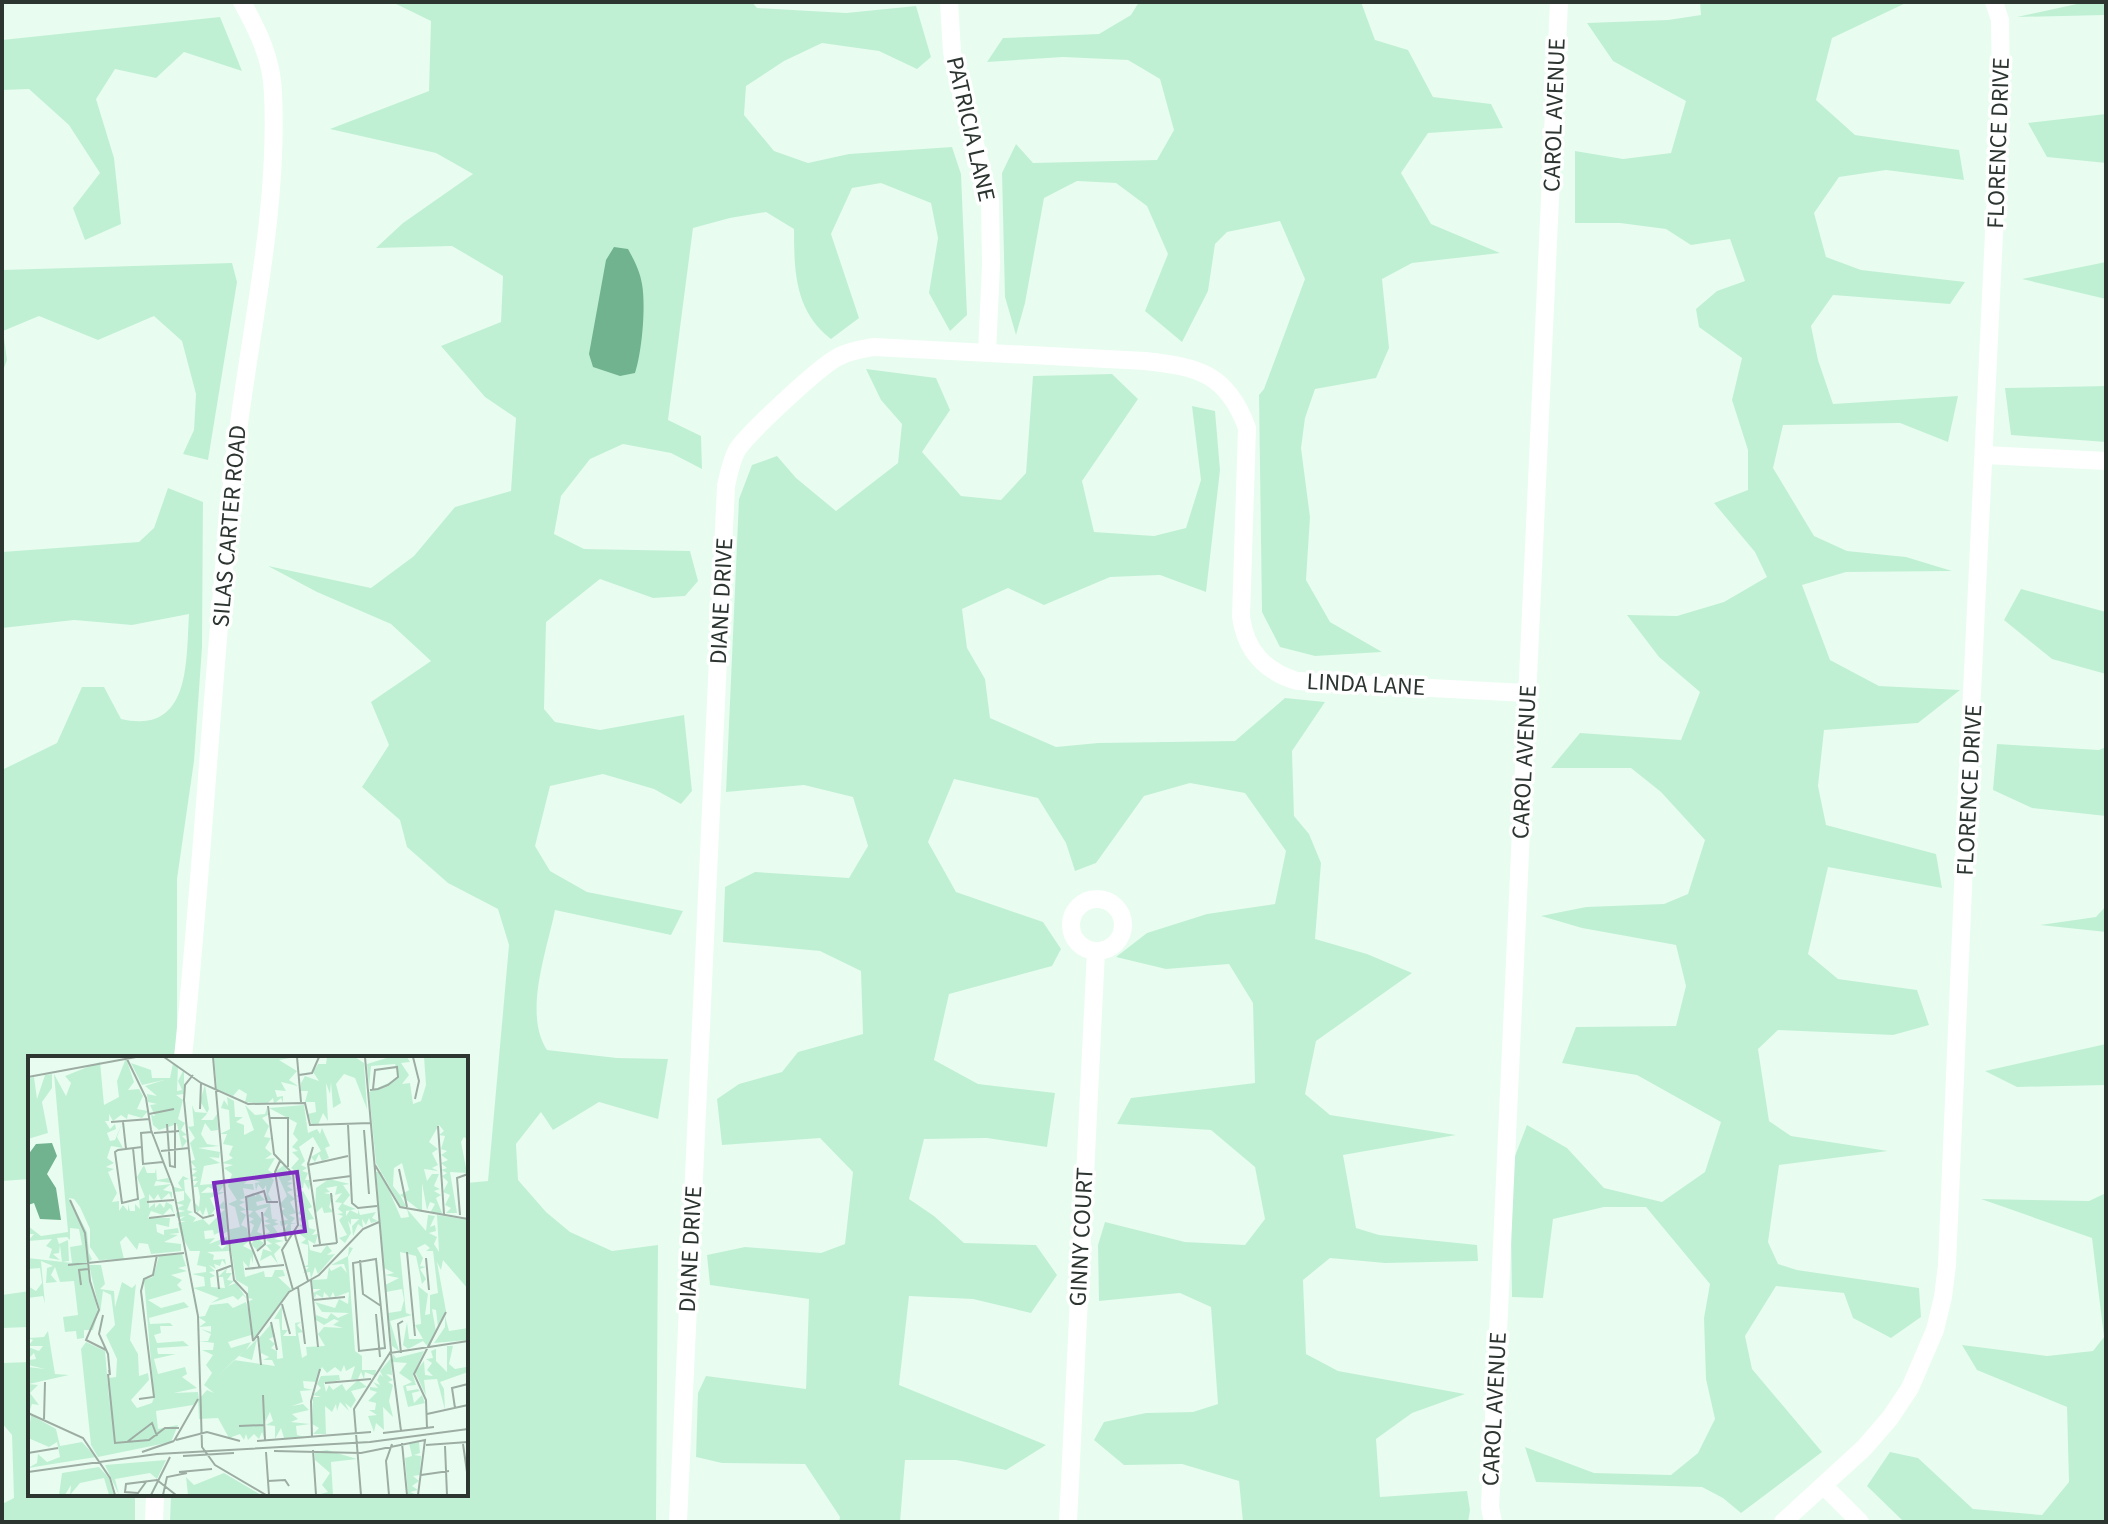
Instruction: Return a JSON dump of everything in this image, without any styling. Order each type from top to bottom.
[{"type":"street","name":"SILAS CARTER ROAD","points":[[183,1056],[238,425],[265,250],[273,162],[273,90],[268,59],[259,33],[242,2]]},
{"type":"street","name":"PATRICIA LANE","points":[[949,2],[957,77],[990,200],[987,353]]},
{"type":"street","name":"CAROL AVENUE","points":[[1493,1522],[1490,1507],[1492,1417],[1500,1313],[1506,1106],[1559,2]]},
{"type":"street","name":"FLORENCE DRIVE","points":[[1783,1522],[1824,1486],[1881,1428],[1910,1388],[1935,1330],[1943,1297],[2002,78],[2000,20],[1994,2]]},
{"type":"street","name":"DIANE DRIVE","points":[[678,1522],[726,486],[731,463],[745,442],[823,368],[857,349],[874,347],[987,353],[1184,366],[1203,371],[1230,393],[1247,428],[1241,617]]},
{"type":"street","points":[[1985,455],[2106,461]]},
{"type":"street","name":"LINDA LANE","points":[[1241,617],[1247,640],[1258,658],[1279,675],[1297,681],[1527,693]]},
{"type":"street","name":"GINNY COURT","points":[[1068,1522],[1096,951]]},
{"type":"street","points":[[1824,1486],[1860,1522]]},
{"type":"street","points":[[154,1522],[155,1496]]},
{"type":"shaded area","points":[[392,2],[752,2],[757,8],[846,13],[916,6],[931,57],[917,69],[879,51],[822,43],[784,61],[746,86],[744,115],[774,151],[808,163],[849,154],[952,147],[961,174],[967,315],[950,331],[929,293],[938,238],[931,203],[881,183],[852,188],[831,234],[859,318],[831,339],[819,328],[803,303],[796,275],[794,229],[766,212],[693,228],[668,420],[701,436],[702,469],[671,453],[623,444],[590,459],[561,496],[554,534],[584,549],[690,551],[698,581],[685,596],[653,598],[600,579],[546,622],[544,709],[555,722],[600,730],[684,715],[692,791],[681,804],[654,789],[603,774],[550,786],[535,846],[550,871],[587,892],[683,911],[671,935],[555,910],[537,1000],[540,1035],[547,1050],[617,1058],[668,1059],[658,1119],[599,1102],[553,1130],[541,1112],[516,1144],[518,1180],[546,1212],[570,1232],[612,1251],[658,1245],[656,1522],[170,1522],[171,1496],[468,1496],[468,1183],[488,1181],[509,945],[498,909],[448,883],[407,847],[400,820],[362,787],[389,745],[371,702],[431,661],[391,624],[317,592],[268,566],[371,588],[414,556],[455,507],[511,491],[516,418],[485,397],[441,346],[501,322],[503,276],[452,246],[376,248],[403,223],[473,174],[436,153],[330,129],[429,91],[431,21]]},
{"type":"shaded area","points":[[1139,2],[1361,2],[1375,40],[1408,50],[1433,97],[1491,104],[1503,128],[1428,133],[1401,173],[1431,224],[1500,253],[1412,263],[1382,279],[1389,348],[1376,378],[1315,389],[1305,418],[1301,448],[1310,517],[1306,580],[1330,622],[1382,652],[1315,656],[1280,647],[1262,612],[1259,395],[1264,389],[1305,279],[1280,221],[1227,232],[1215,244],[1208,291],[1182,342],[1145,311],[1168,254],[1147,206],[1116,183],[1077,181],[1044,198],[1025,303],[1016,335],[1005,297],[1002,173],[1016,144],[1033,163],[1157,160],[1174,130],[1160,79],[1128,60],[1063,57],[987,62],[1003,38],[1099,34],[1131,15]]},
{"type":"shaded area","points":[[1700,2],[1908,2],[1832,38],[1816,100],[1855,135],[1959,150],[1964,180],[1886,170],[1839,177],[1814,213],[1826,257],[1861,270],[1965,282],[1950,304],[1833,295],[1811,326],[1818,360],[1833,404],[1958,396],[1948,442],[1900,423],[1783,425],[1773,468],[1814,536],[1847,551],[1906,557],[1952,571],[1846,572],[1802,585],[1830,660],[1879,686],[1960,690],[1918,723],[1824,730],[1818,786],[1826,825],[1936,854],[1942,888],[1828,867],[1808,954],[1838,979],[1917,990],[1929,1025],[1893,1035],[1778,1030],[1758,1049],[1769,1121],[1791,1136],[1888,1151],[1779,1165],[1768,1242],[1778,1264],[1797,1270],[1919,1288],[1921,1317],[1891,1338],[1853,1318],[1844,1293],[1776,1286],[1745,1336],[1752,1369],[1822,1452],[1741,1513],[1723,1498],[1702,1487],[1536,1482],[1525,1447],[1594,1473],[1671,1475],[1698,1453],[1715,1419],[1706,1379],[1704,1318],[1710,1284],[1646,1207],[1604,1207],[1553,1219],[1543,1298],[1512,1297],[1510,1169],[1527,1125],[1567,1148],[1604,1188],[1662,1202],[1705,1172],[1721,1122],[1637,1075],[1562,1063],[1576,1027],[1676,1026],[1686,986],[1676,945],[1582,928],[1541,916],[1586,907],[1664,904],[1688,894],[1705,840],[1661,792],[1631,768],[1551,768],[1580,733],[1681,740],[1700,692],[1659,657],[1627,615],[1677,616],[1724,602],[1767,577],[1755,552],[1714,503],[1748,490],[1748,450],[1732,400],[1742,358],[1699,327],[1696,309],[1717,291],[1745,281],[1730,239],[1691,245],[1666,229],[1620,223],[1575,223],[1575,151],[1623,159],[1671,153],[1686,101],[1613,61],[1587,23],[1668,20],[1701,15]]},
{"type":"shaded area","points":[[2086,2],[2106,2],[2106,15],[2017,17]]},
{"type":"shaded area","points":[[220,17],[242,71],[184,52],[156,78],[115,69],[96,99],[114,158],[121,224],[85,240],[73,208],[100,173],[69,125],[29,89],[2,90],[2,40]]},
{"type":"shaded area","points":[[2106,114],[2106,163],[2047,157],[2028,123]]},
{"type":"shaded area","points":[[614,247],[628,249],[640,275],[643,293],[641,341],[635,373],[620,376],[593,367],[589,354],[606,260]]},
{"type":"shaded area","points":[[2106,262],[2106,299],[2022,279]]},
{"type":"shaded area","points":[[232,263],[237,282],[208,460],[183,454],[194,430],[196,394],[182,341],[154,316],[98,340],[39,316],[3,331],[7,360],[2,373],[2,270]]},
{"type":"shaded area","points":[[866,369],[936,378],[950,410],[922,452],[961,496],[1001,500],[1026,473],[1033,376],[1112,374],[1138,399],[1082,481],[1094,532],[1154,536],[1186,528],[1201,480],[1192,406],[1215,411],[1220,470],[1206,592],[1160,575],[1110,577],[1044,605],[1008,588],[962,609],[967,648],[985,679],[990,718],[1056,747],[1098,743],[1235,741],[1285,698],[1325,702],[1292,751],[1294,816],[1309,834],[1321,863],[1315,939],[1367,954],[1412,973],[1316,1041],[1305,1094],[1330,1115],[1456,1135],[1343,1155],[1356,1228],[1379,1235],[1477,1245],[1478,1261],[1385,1263],[1330,1258],[1303,1280],[1306,1354],[1338,1371],[1465,1394],[1412,1413],[1376,1439],[1380,1497],[1467,1491],[1468,1522],[1243,1522],[1239,1481],[1182,1464],[1124,1465],[1094,1440],[1104,1422],[1146,1413],[1193,1412],[1218,1404],[1211,1307],[1180,1293],[1099,1301],[1098,1245],[1105,1222],[1185,1242],[1245,1245],[1265,1219],[1255,1167],[1211,1130],[1117,1124],[1131,1098],[1255,1083],[1253,1003],[1229,964],[1166,969],[1116,957],[1147,933],[1207,914],[1275,904],[1286,851],[1245,793],[1190,783],[1144,796],[1096,863],[1075,871],[1066,843],[1038,798],[954,779],[928,842],[956,892],[1043,922],[1061,949],[1052,966],[949,994],[934,1060],[978,1084],[1055,1093],[1047,1147],[987,1138],[924,1139],[909,1199],[964,1243],[1036,1245],[1057,1275],[1031,1313],[973,1299],[909,1296],[899,1385],[1046,1445],[1006,1470],[956,1460],[905,1460],[900,1522],[839,1522],[840,1517],[805,1464],[722,1463],[696,1457],[698,1393],[706,1376],[806,1389],[809,1299],[710,1285],[707,1255],[745,1247],[821,1253],[845,1244],[853,1172],[820,1138],[722,1145],[717,1099],[739,1084],[782,1072],[798,1052],[863,1034],[861,971],[820,951],[723,942],[725,887],[755,872],[849,878],[868,846],[853,797],[804,785],[726,792],[739,499],[752,465],[777,456],[796,478],[836,511],[898,463],[902,424],[881,400]]},
{"type":"shaded area","points":[[2106,386],[2106,442],[2011,435],[2005,388]]},
{"type":"shaded area","points":[[168,488],[203,502],[202,647],[194,761],[177,879],[177,1056],[28,1056],[28,1179],[2,1181],[2,770],[57,743],[82,687],[104,687],[121,719],[144,721],[161,716],[172,705],[185,673],[189,614],[132,625],[74,620],[2,628],[2,552],[139,542],[154,528]]},
{"type":"shaded area","points":[[2021,589],[2106,612],[2106,674],[2052,659],[2004,620]]},
{"type":"shaded area","points":[[1997,744],[2099,750],[2106,747],[2106,816],[2032,808],[1993,790]]},
{"type":"shaded area","points":[[2106,906],[2106,932],[2040,925],[2096,917]]},
{"type":"shaded area","points":[[2106,1044],[2106,1085],[2017,1087],[1985,1071]]},
{"type":"shaded area","points":[[2106,1193],[2106,1522],[1904,1522],[1867,1486],[1890,1452],[1918,1458],[1973,1509],[2042,1515],[2069,1482],[2067,1407],[1977,1370],[1962,1345],[2047,1356],[2093,1351],[2104,1337],[2092,1238],[1981,1199],[2089,1201]]},
{"type":"shaded area","points":[[28,1291],[28,1327],[2,1328],[2,1295]]},
{"type":"shaded area","points":[[28,1362],[28,1496],[135,1496],[135,1522],[2,1522],[2,1504],[14,1498],[12,1435],[2,1423],[2,1363]]}]
